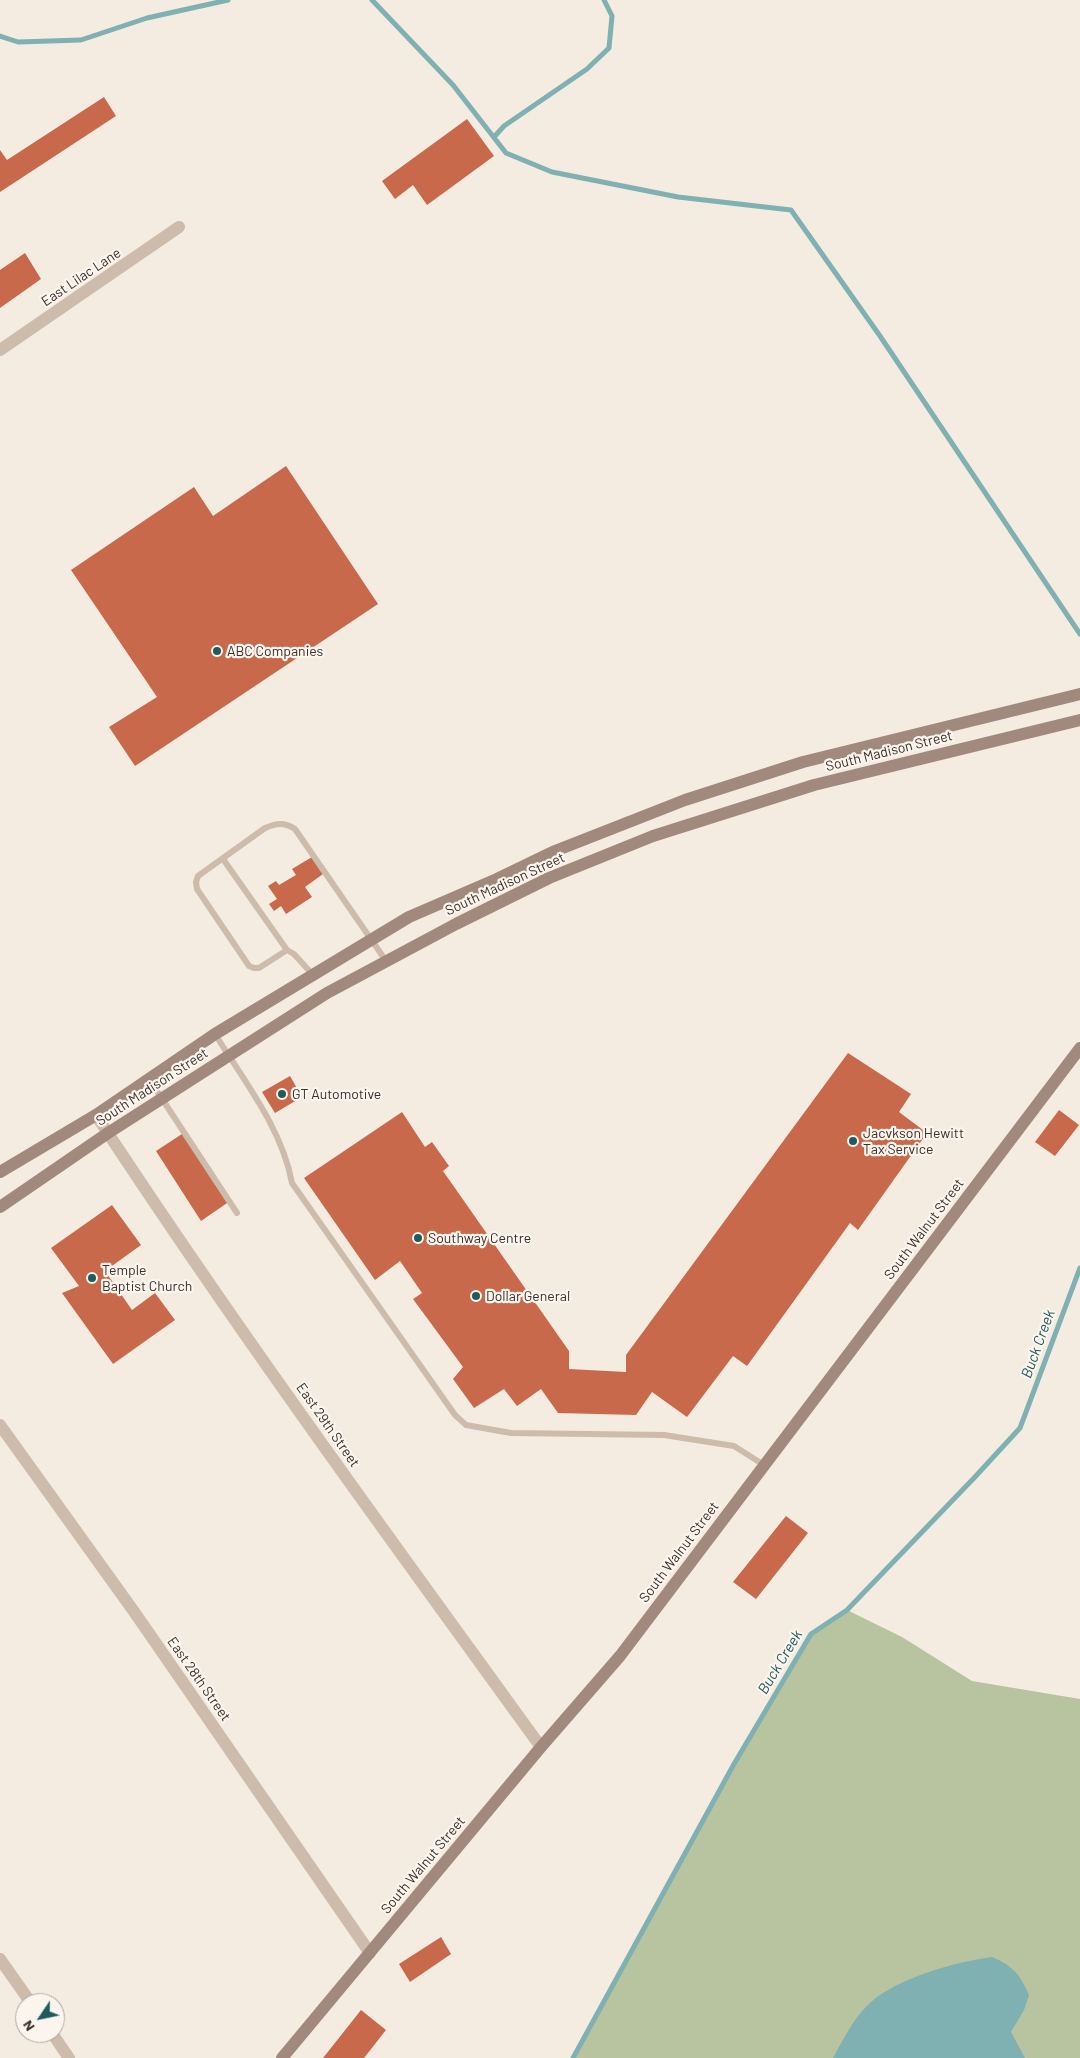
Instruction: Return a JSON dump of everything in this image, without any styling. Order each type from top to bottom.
[{"type":"main road","name":"South Madison Street","points":[[0,1172],[96,1115],[216,1034],[371,939],[416,913],[497,879],[555,851],[685,800],[803,762],[1080,694]]},
{"type":"main road","name":"South Madison Street","points":[[0,1207],[108,1133],[327,993],[456,924],[549,878],[653,836],[845,776],[1080,720]]},
{"type":"main road","name":"South Walnut Street","points":[[282,2058],[541,1747],[620,1656],[1080,1048]]},
{"type":"street","name":"East Lilac Lane","points":[[0,350],[179,227]]},
{"type":"street","name":"East 29th Street","points":[[96,1115],[248,1338],[541,1747]]},
{"type":"street","name":"East 28th Street","points":[[0,1425],[135,1613],[370,1952]]},
{"type":"street","points":[[0,1959],[24,1993]]},
{"type":"street","points":[[59,2043],[69,2058]]},
{"type":"lane","points":[[287,950],[258,968],[249,966],[196,889],[198,876],[276,823],[288,824],[295,829],[386,962]]},
{"type":"lane","points":[[223,859],[287,950],[294,954],[313,975]]},
{"type":"lane","points":[[216,1034],[272,1127],[288,1162],[292,1183],[455,1415],[466,1425],[511,1433],[664,1436],[734,1446],[764,1465]]},
{"type":"lane","points":[[149,1079],[237,1213]]},
{"type":"green space","points":[[847,1610],[902,1637],[972,1681],[1080,1699],[1080,2058],[573,2058],[727,1776],[811,1634]]},
{"type":"water","points":[[992,1957],[1011,1967],[1022,1981],[1029,1995],[1024,2010],[1011,2032],[1025,2058],[833,2058],[859,2015],[881,1994],[928,1972],[962,1962]]},
{"type":"building","points":[[104,97],[116,116],[0,192],[0,150],[7,160]]},
{"type":"building","points":[[467,119],[494,156],[427,205],[413,185],[395,199],[382,181]]},
{"type":"building","points":[[25,253],[41,279],[0,308],[0,270]]},
{"type":"building","name":"ABC Companies","points":[[286,466],[378,604],[135,766],[109,727],[157,697],[71,570],[194,487],[213,516]]},
{"type":"building","points":[[312,857],[323,874],[305,887],[312,897],[286,914],[281,906],[274,911],[269,904],[277,899],[268,886],[276,881],[279,885],[296,875],[292,869]]},
{"type":"building","name":"Southway Centre","points":[[848,1053],[911,1094],[899,1112],[927,1133],[858,1230],[850,1223],[747,1366],[733,1356],[687,1417],[652,1392],[636,1415],[558,1413],[541,1389],[517,1406],[504,1389],[474,1408],[453,1379],[463,1367],[413,1299],[422,1293],[400,1261],[375,1280],[304,1178],[402,1112],[425,1147],[432,1142],[449,1166],[443,1171],[569,1351],[569,1369],[626,1372],[626,1355]]},
{"type":"building","name":"GT Automotive","points":[[290,1076],[302,1097],[275,1113],[262,1092]]},
{"type":"building","points":[[1059,1110],[1079,1125],[1055,1156],[1035,1142]]},
{"type":"building","points":[[185,1132],[230,1201],[201,1221],[156,1151]]},
{"type":"building","name":"Temple Baptist Church","points":[[112,1205],[141,1245],[105,1271],[132,1310],[155,1293],[175,1320],[113,1364],[62,1293],[79,1286],[51,1248]]},
{"type":"building","points":[[786,1516],[808,1533],[756,1599],[733,1582]]},
{"type":"building","points":[[441,1937],[451,1954],[410,1982],[399,1964]]},
{"type":"building","points":[[361,2010],[386,2030],[364,2058],[323,2058]]},
{"type":"waterway","points":[[0,36],[18,42],[81,40],[147,18],[228,0]]},
{"type":"waterway","points":[[372,0],[453,85],[506,153],[552,172],[678,197],[791,210],[880,336],[1080,634]]},
{"type":"waterway","points":[[494,137],[504,126],[587,69],[609,48],[612,16],[604,0]]},
{"type":"waterway","name":"Buck Creek","points":[[573,2058],[734,1764],[811,1634],[847,1610],[1020,1428],[1080,1268]]},
{"type":"place","name":"ABC Companies","points":[[217,651]]},
{"type":"place","name":"GT Automotive","points":[[282,1094]]},
{"type":"place","name":"Jacvkson Hewitt Tax Service","points":[[853,1141]]},
{"type":"place","name":"Southway Centre","points":[[418,1238]]},
{"type":"place","name":"Temple Baptist Church","points":[[92,1278]]},
{"type":"place","name":"Dollar General","points":[[476,1296]]}]
